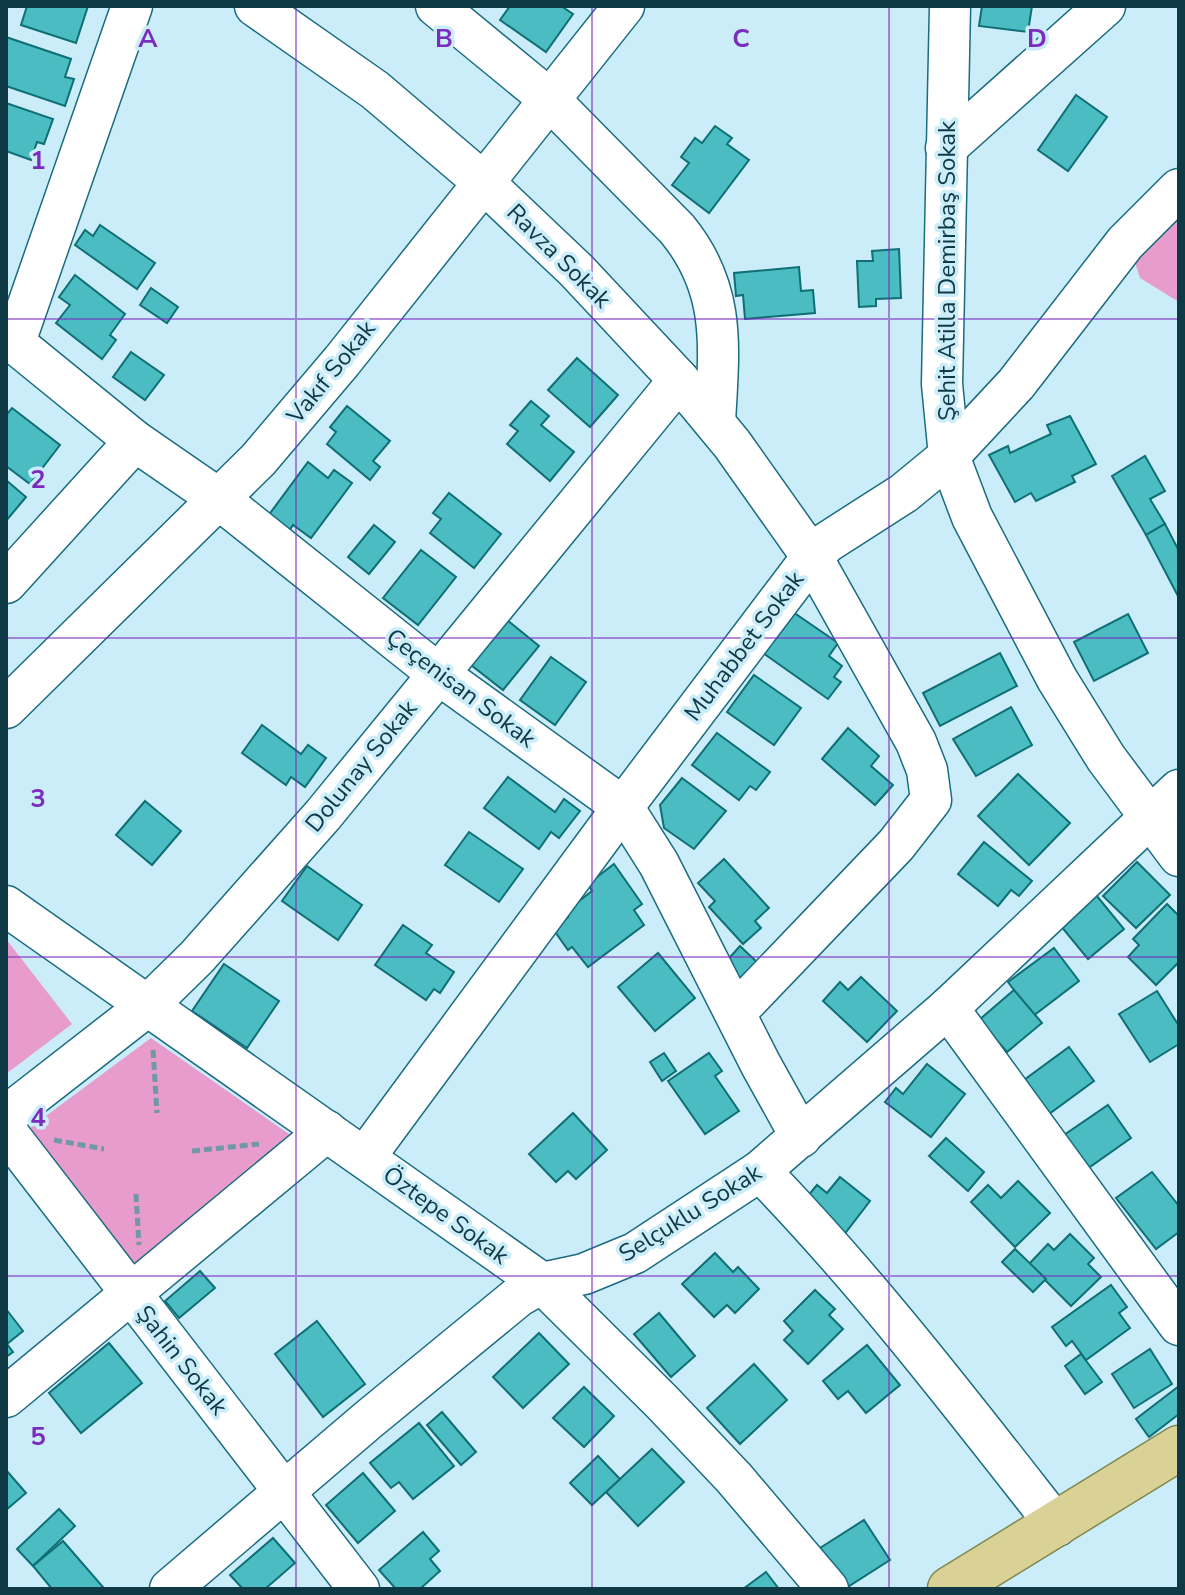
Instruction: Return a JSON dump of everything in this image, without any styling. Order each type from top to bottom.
[{"type":"main road","points":[[950,1589],[1057,1526],[1179,1448]]},
{"type":"street","points":[[11,339],[132,6]]},
{"type":"street","name":"Ravza Sokak","points":[[255,6],[375,90],[483,182],[576,270],[679,380],[715,422],[812,557],[916,742],[927,770],[931,800],[896,845],[735,1013]]},
{"type":"street","points":[[436,6],[548,98],[693,249],[705,269],[717,319],[719,360],[715,422]]},
{"type":"street","name":"Vakıf Sokak","points":[[15,684],[258,460],[342,361],[624,6]]},
{"type":"street","name":"Şehit Atilla Demirbaş Sokak","points":[[950,6],[942,384],[949,456],[972,517],[1057,679],[1106,758],[1179,856]]},
{"type":"street","points":[[946,148],[1105,6]]},
{"type":"street","name":"Muhabbet Sokak","points":[[365,1157],[812,557],[826,543],[904,493],[949,456],[1016,384],[1125,243],[1179,189]]},
{"type":"street","name":"Çeçenisan Sokak","points":[[11,339],[135,441],[219,499],[437,673],[623,807],[659,864],[801,1137]]},
{"type":"street","name":"Dolunay Sokak","points":[[6,1116],[146,1007],[197,957],[323,815],[679,380]]},
{"type":"street","points":[[6,583],[135,441]]},
{"type":"street","name":"Selçuklu Sokak","points":[[170,1589],[519,1296],[542,1283],[584,1274],[635,1253],[760,1171],[948,1008],[1179,790]]},
{"type":"street","name":"Öztepe Sokak","points":[[6,906],[542,1283],[734,1478],[828,1589]]},
{"type":"street","points":[[948,1008],[1179,1325]]},
{"type":"street","name":"Şahin Sokak","points":[[6,1131],[359,1589]]},
{"type":"street","points":[[6,1397],[327,1131]]},
{"type":"street","points":[[760,1171],[836,1254],[1057,1526]]},
{"type":"path","points":[[153,1046],[165,1055]]},
{"type":"path","points":[[141,1055],[153,1046]]},
{"type":"path","points":[[153,1046],[157,1113]]},
{"type":"path","points":[[46,1139],[104,1149]]},
{"type":"path","points":[[192,1151],[262,1144]]},
{"type":"path","points":[[136,1194],[139,1251]]},
{"type":"shaded area","points":[[1179,205],[1179,302],[1140,278],[1134,259]]},
{"type":"shaded area","points":[[6,939],[72,1024],[6,1074]]},
{"type":"shaded area","points":[[151,1038],[299,1141],[137,1274],[23,1133]]},
{"type":"building","points":[[27,6],[88,6],[76,43],[21,25]]},
{"type":"building","points":[[510,6],[561,6],[573,14],[546,52],[500,20]]},
{"type":"building","points":[[982,6],[1032,6],[1028,32],[979,26]]},
{"type":"building","points":[[6,37],[71,59],[65,77],[74,79],[65,106],[6,86]]},
{"type":"building","points":[[1076,95],[1107,117],[1068,171],[1038,150]]},
{"type":"building","points":[[6,103],[53,119],[44,144],[37,142],[31,160],[6,151]]},
{"type":"building","points":[[715,126],[732,138],[727,144],[749,160],[709,213],[672,185],[689,163],[681,157],[695,138],[702,143]]},
{"type":"building","points":[[100,225],[155,263],[137,289],[75,245],[85,230],[93,236]]},
{"type":"building","points":[[899,249],[901,298],[876,299],[876,306],[859,307],[857,261],[873,261],[872,251]]},
{"type":"building","points":[[799,267],[801,291],[813,290],[815,313],[745,319],[743,295],[736,296],[734,273]]},
{"type":"building","points":[[75,275],[125,314],[110,335],[116,340],[102,359],[56,323],[70,305],[59,297]]},
{"type":"building","points":[[151,288],[178,307],[167,323],[140,305]]},
{"type":"building","points":[[131,352],[164,375],[145,400],[113,377]]},
{"type":"building","points":[[577,358],[618,395],[590,427],[548,390]]},
{"type":"building","points":[[531,401],[549,416],[541,425],[574,452],[550,481],[507,444],[518,431],[510,425]]},
{"type":"building","points":[[347,406],[390,441],[373,461],[380,467],[370,480],[327,444],[336,432],[330,427]]},
{"type":"building","points":[[12,408],[60,445],[30,484],[6,466],[6,415]]},
{"type":"building","points":[[1070,416],[1096,464],[1072,476],[1075,482],[1036,501],[1031,493],[1015,502],[989,455],[1008,446],[1010,453],[1051,434],[1047,425]]},
{"type":"building","points":[[1145,456],[1165,491],[1150,499],[1165,524],[1146,535],[1112,476]]},
{"type":"building","points":[[308,462],[328,478],[334,470],[352,483],[311,538],[293,525],[289,531],[268,516]]},
{"type":"building","points":[[6,480],[26,497],[6,521]]},
{"type":"building","points":[[449,493],[501,534],[474,568],[430,533],[441,519],[433,513]]},
{"type":"building","points":[[1165,524],[1179,551],[1179,598],[1146,535]]},
{"type":"building","points":[[374,525],[395,542],[369,574],[348,557]]},
{"type":"building","points":[[421,550],[456,577],[418,625],[383,598]]},
{"type":"building","points":[[793,612],[838,643],[829,656],[842,666],[834,677],[841,682],[828,699],[763,653]]},
{"type":"building","points":[[1128,614],[1148,653],[1094,681],[1074,642]]},
{"type":"building","points":[[507,620],[539,646],[503,690],[471,665]]},
{"type":"building","points":[[1000,653],[1017,686],[940,726],[923,693]]},
{"type":"building","points":[[551,657],[586,682],[555,725],[520,700]]},
{"type":"building","points":[[754,675],[801,708],[774,745],[727,712]]},
{"type":"building","points":[[1011,707],[1032,745],[976,776],[953,739]]},
{"type":"building","points":[[262,725],[301,754],[308,745],[326,758],[305,787],[291,777],[286,785],[242,753]]},
{"type":"building","points":[[848,728],[879,756],[871,766],[893,785],[875,805],[822,759]]},
{"type":"building","points":[[717,733],[770,772],[756,790],[750,786],[739,800],[692,765]]},
{"type":"building","points":[[1018,774],[1070,823],[1029,865],[978,816]]},
{"type":"building","points":[[508,777],[555,812],[564,799],[580,811],[559,838],[551,832],[539,849],[484,808]]},
{"type":"building","points":[[682,778],[726,811],[694,849],[664,828],[660,805]]},
{"type":"building","points":[[145,801],[181,831],[152,865],[116,835]]},
{"type":"building","points":[[469,832],[523,869],[499,902],[445,865]]},
{"type":"building","points":[[984,842],[1032,881],[1019,896],[1011,890],[998,906],[958,874]]},
{"type":"building","points":[[724,859],[769,908],[755,921],[761,928],[743,944],[709,907],[715,901],[698,883]]},
{"type":"building","points":[[1137,862],[1170,895],[1136,928],[1103,896]]},
{"type":"building","points":[[614,864],[642,904],[634,910],[644,925],[588,967],[572,947],[568,950],[553,929],[568,917],[565,912],[592,891],[588,884]]},
{"type":"building","points":[[307,866],[362,905],[338,940],[282,901]]},
{"type":"building","points":[[1096,895],[1124,929],[1088,959],[1060,925]]},
{"type":"building","points":[[1167,904],[1179,916],[1179,962],[1156,985],[1128,957],[1139,945],[1133,939]]},
{"type":"building","points":[[403,925],[432,945],[426,953],[454,972],[440,993],[434,989],[426,1000],[375,965]]},
{"type":"building","points":[[740,946],[758,963],[741,982],[723,965]]},
{"type":"building","points":[[1054,948],[1079,981],[1033,1016],[1008,982]]},
{"type":"building","points":[[658,953],[695,998],[655,1031],[618,987]]},
{"type":"building","points":[[224,964],[279,1001],[247,1048],[192,1011]]},
{"type":"building","points":[[861,977],[897,1011],[867,1042],[823,1001],[840,982],[848,990]]},
{"type":"building","points":[[1014,990],[1042,1023],[1007,1052],[979,1020]]},
{"type":"building","points":[[1157,991],[1179,1026],[1179,1044],[1150,1062],[1119,1014]]},
{"type":"building","points":[[1069,1047],[1094,1081],[1049,1114],[1024,1080]]},
{"type":"building","points":[[664,1053],[676,1071],[662,1081],[650,1062]]},
{"type":"building","points":[[709,1053],[722,1071],[715,1076],[739,1111],[705,1134],[668,1081]]},
{"type":"building","points":[[927,1064],[965,1094],[931,1137],[885,1102],[896,1088],[903,1094]]},
{"type":"building","points":[[1108,1105],[1131,1138],[1087,1169],[1064,1135]]},
{"type":"building","points":[[573,1113],[607,1150],[576,1179],[568,1171],[556,1182],[529,1154]]},
{"type":"building","points":[[946,1138],[984,1172],[968,1191],[929,1156]]},
{"type":"building","points":[[1152,1172],[1179,1206],[1179,1232],[1156,1249],[1116,1198]]},
{"type":"building","points":[[840,1177],[870,1201],[843,1236],[802,1203],[817,1185],[827,1193]]},
{"type":"building","points":[[1018,1181],[1050,1213],[1015,1247],[971,1202],[988,1185],[1001,1198]]},
{"type":"building","points":[[1070,1234],[1094,1258],[1088,1264],[1101,1277],[1071,1306],[1029,1264],[1048,1244],[1054,1250]]},
{"type":"building","points":[[1015,1249],[1046,1279],[1033,1292],[1002,1262]]},
{"type":"building","points":[[715,1253],[733,1272],[738,1267],[759,1289],[735,1313],[727,1305],[714,1317],[682,1284]]},
{"type":"building","points":[[200,1271],[215,1288],[179,1318],[165,1301]]},
{"type":"building","points":[[1111,1285],[1127,1307],[1119,1313],[1130,1328],[1086,1360],[1072,1341],[1066,1346],[1052,1327]]},
{"type":"building","points":[[815,1290],[835,1309],[829,1315],[843,1329],[808,1364],[784,1340],[793,1331],[784,1321]]},
{"type":"building","points":[[6,1309],[23,1331],[7,1344],[13,1352],[6,1357]]},
{"type":"building","points":[[659,1313],[695,1356],[671,1377],[634,1334]]},
{"type":"building","points":[[317,1321],[365,1384],[323,1417],[275,1354]]},
{"type":"building","points":[[539,1333],[569,1364],[523,1408],[493,1377]]},
{"type":"building","points":[[109,1343],[142,1383],[81,1433],[49,1393]]},
{"type":"building","points":[[867,1345],[900,1385],[866,1413],[848,1391],[838,1399],[823,1381]]},
{"type":"building","points":[[1150,1349],[1172,1384],[1134,1408],[1112,1374]]},
{"type":"building","points":[[1081,1354],[1102,1382],[1085,1394],[1065,1366]]},
{"type":"building","points":[[754,1364],[787,1400],[740,1444],[707,1408]]},
{"type":"building","points":[[1179,1386],[1179,1414],[1149,1437],[1136,1419]]},
{"type":"building","points":[[584,1387],[614,1416],[584,1447],[553,1418]]},
{"type":"building","points":[[442,1412],[476,1452],[461,1465],[427,1425]]},
{"type":"building","points":[[419,1423],[454,1466],[413,1499],[399,1482],[391,1488],[370,1463]]},
{"type":"building","points":[[652,1449],[684,1482],[638,1526],[606,1492]]},
{"type":"building","points":[[598,1456],[620,1479],[592,1505],[570,1483]]},
{"type":"building","points":[[6,1470],[26,1493],[6,1510]]},
{"type":"building","points":[[363,1473],[395,1511],[358,1543],[326,1505]]},
{"type":"building","points":[[59,1509],[75,1526],[33,1566],[17,1549]]},
{"type":"building","points":[[864,1520],[890,1560],[846,1588],[820,1548]]},
{"type":"building","points":[[423,1532],[439,1551],[430,1559],[440,1571],[420,1589],[396,1589],[379,1570]]},
{"type":"building","points":[[273,1538],[295,1563],[265,1589],[243,1589],[230,1575]]},
{"type":"building","points":[[63,1541],[103,1587],[52,1589],[33,1566]]},
{"type":"building","points":[[766,1572],[779,1589],[743,1589]]}]
